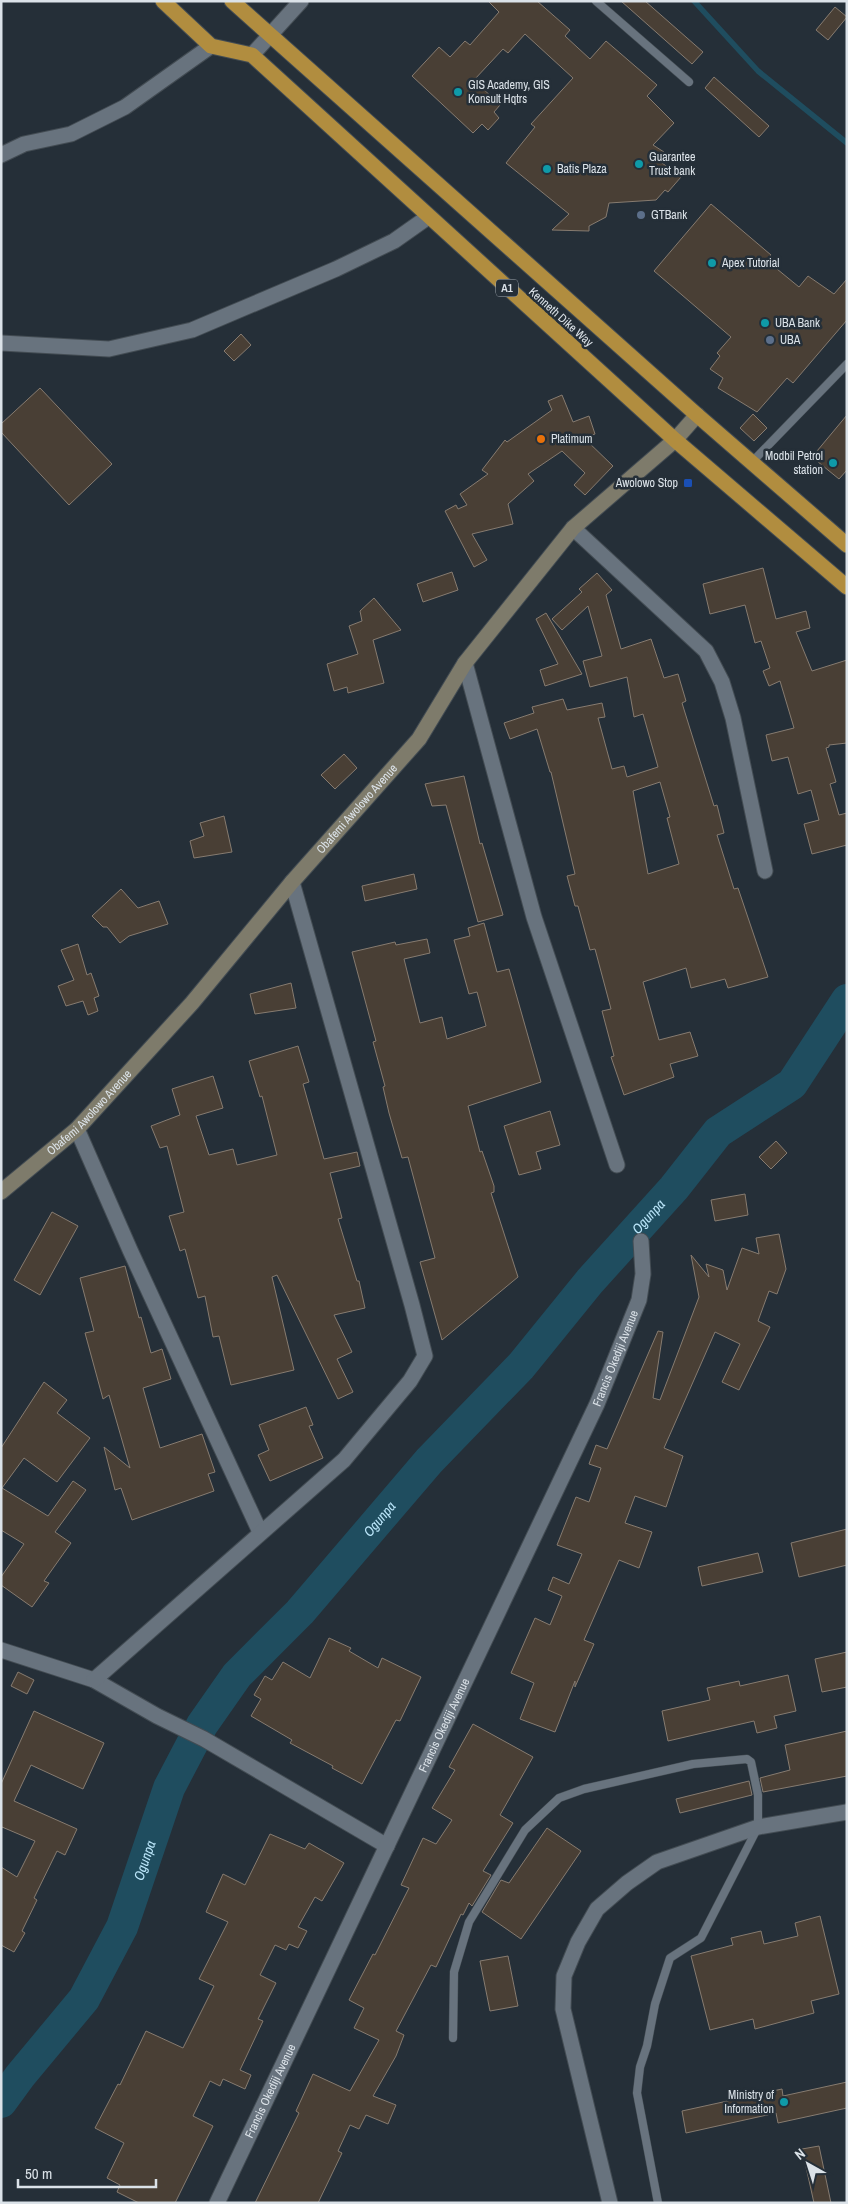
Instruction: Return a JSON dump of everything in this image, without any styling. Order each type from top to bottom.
[{"type":"highway","points":[[163,1],[211,46],[252,55]]},
{"type":"highway","name":"Kenneth Dike Way","points":[[232,1],[697,416],[847,546]]},
{"type":"highway","name":"Kenneth Dike Way","points":[[252,55],[675,440],[847,587]]},
{"type":"main road","name":"Obafemi Awolowo Avenue","points":[[1,1192],[77,1129],[192,1003],[292,882],[419,739],[465,663],[573,528],[675,440],[697,416]]},
{"type":"street","points":[[252,55],[302,1]]},
{"type":"street","points":[[1,155],[24,144],[71,134],[125,108],[211,46]]},
{"type":"street","points":[[1,343],[109,349],[192,330],[336,269],[394,241],[428,217]]},
{"type":"street","points":[[573,528],[706,651],[722,682],[733,718],[765,872]]},
{"type":"street","points":[[465,663],[534,917],[617,1166]]},
{"type":"street","points":[[94,1680],[344,1460],[410,1381],[425,1356],[292,882]]},
{"type":"street","points":[[77,1129],[130,1250],[260,1532]]},
{"type":"street","name":"Francis Okediji Avenue","points":[[218,2203],[596,1404],[639,1300],[643,1274],[641,1241]]},
{"type":"street","points":[[1,1650],[94,1680],[157,1716],[204,1739],[387,1846]]},
{"type":"street","points":[[610,2203],[563,2009],[564,1976],[578,1942],[596,1909],[627,1883],[658,1862],[758,1828],[847,1812]]},
{"type":"lane","points":[[596,1],[690,82]]},
{"type":"lane","points":[[751,463],[847,364]]},
{"type":"lane","points":[[453,2038],[454,1972],[469,1922],[525,1830],[559,1798],[584,1789],[693,1764],[747,1759],[753,1766],[758,1795],[758,1828],[701,1938],[670,1958],[655,2004],[647,2046],[640,2067],[637,2093],[658,2203]]},
{"type":"building","points":[[488,1],[537,1],[570,30],[565,36],[590,59],[606,41],[657,85],[647,96],[674,123],[653,145],[664,152],[658,160],[681,177],[668,192],[665,190],[656,200],[609,203],[606,217],[589,226],[589,231],[552,230],[569,214],[506,163],[535,127],[531,124],[573,78],[525,34],[508,53],[503,49],[474,80],[500,105],[494,112],[499,118],[488,130],[482,124],[473,133],[412,76],[439,47],[450,57],[465,41],[470,45],[499,12]]},
{"type":"building","points":[[621,1],[645,1],[703,52],[692,64]]},
{"type":"building","points":[[835,7],[847,17],[828,40],[816,30]]},
{"type":"building","points":[[714,77],[769,126],[759,137],[705,88]]},
{"type":"building","points":[[711,204],[771,255],[766,260],[799,287],[808,276],[834,294],[847,279],[847,320],[793,383],[787,378],[757,412],[718,388],[723,378],[710,369],[720,356],[717,353],[731,337],[654,271]]},
{"type":"building","points":[[241,334],[251,345],[234,361],[224,351]]},
{"type":"building","points":[[40,388],[112,464],[69,505],[1,432],[1,424]]},
{"type":"building","points":[[562,395],[573,422],[589,416],[595,434],[584,438],[613,466],[585,495],[574,485],[585,473],[562,451],[528,474],[534,481],[508,504],[513,524],[472,534],[487,560],[474,567],[445,511],[456,505],[458,509],[467,505],[460,494],[488,474],[482,470],[505,440],[507,442],[552,410],[548,401]]},
{"type":"building","points":[[753,414],[767,428],[754,441],[740,428]]},
{"type":"building","name":"Modbil Petrol station","points":[[847,415],[847,470],[839,479],[812,457]]},
{"type":"building","points":[[763,568],[776,619],[806,611],[810,628],[796,632],[812,671],[847,660],[847,743],[829,745],[826,748],[836,782],[830,784],[839,815],[847,813],[847,845],[812,854],[804,824],[819,820],[811,790],[798,794],[788,757],[772,761],[766,735],[794,728],[780,681],[769,686],[763,671],[770,668],[761,641],[755,643],[745,605],[710,614],[703,584]]},
{"type":"building","points":[[452,572],[458,590],[423,602],[417,584]]},
{"type":"building","points":[[597,573],[612,590],[606,595],[621,649],[651,639],[664,678],[678,674],[686,701],[682,703],[714,806],[717,805],[724,833],[717,835],[734,889],[738,888],[768,977],[728,988],[725,979],[691,988],[686,968],[643,982],[659,1040],[690,1032],[698,1056],[670,1064],[674,1077],[624,1095],[611,1057],[614,1056],[602,1011],[611,1009],[595,949],[590,950],[578,906],[575,906],[567,876],[575,874],[551,772],[537,729],[510,739],[504,723],[534,713],[532,707],[563,699],[567,710],[602,703],[605,717],[598,718],[612,769],[624,766],[627,777],[658,767],[643,714],[634,717],[627,677],[590,687],[583,661],[602,656],[588,606],[562,630],[552,619],[582,592],[579,589]],"holes":[[[660,782],[670,817],[667,818],[679,864],[648,874],[633,791]]]},
{"type":"building","points":[[374,598],[401,630],[373,640],[384,683],[348,693],[347,687],[334,691],[327,664],[358,654],[349,626],[362,621],[360,611]]},
{"type":"building","points":[[546,613],[582,674],[545,686],[540,670],[558,664],[536,619]]},
{"type":"building","points":[[344,754],[357,768],[335,789],[321,775]]},
{"type":"building","points":[[464,776],[480,844],[482,843],[503,915],[478,922],[446,805],[432,806],[425,784]]},
{"type":"building","points":[[224,816],[232,852],[194,858],[190,841],[204,836],[200,823]]},
{"type":"building","points":[[414,874],[417,889],[365,901],[362,886]]},
{"type":"building","points":[[121,889],[138,908],[159,901],[168,924],[129,936],[120,943],[107,927],[103,927],[92,916]]},
{"type":"building","points":[[484,923],[497,972],[509,969],[541,1082],[468,1106],[480,1152],[482,1151],[494,1186],[494,1192],[491,1193],[518,1277],[442,1340],[420,1262],[435,1258],[408,1157],[402,1158],[389,1113],[383,1087],[385,1086],[373,1042],[376,1041],[352,952],[395,942],[396,945],[427,939],[430,953],[404,959],[420,1023],[442,1017],[447,1039],[486,1026],[477,992],[469,994],[454,940],[470,936],[468,928]]},
{"type":"building","points":[[78,944],[87,975],[91,973],[99,996],[94,998],[98,1011],[88,1015],[83,1001],[66,1006],[58,986],[74,980],[61,950]]},
{"type":"building","points":[[291,983],[296,1008],[255,1014],[250,994]]},
{"type":"building","points":[[298,1046],[309,1082],[303,1084],[324,1159],[357,1152],[360,1166],[330,1173],[342,1218],[338,1219],[357,1281],[359,1281],[365,1308],[334,1315],[352,1352],[337,1359],[353,1392],[338,1399],[277,1275],[272,1277],[294,1370],[231,1385],[219,1336],[213,1337],[205,1296],[198,1298],[185,1249],[180,1251],[169,1216],[184,1212],[167,1146],[160,1148],[151,1126],[180,1115],[172,1089],[213,1076],[223,1108],[196,1116],[209,1155],[233,1149],[237,1165],[277,1155],[262,1096],[260,1097],[249,1061]]},
{"type":"building","points":[[550,1111],[560,1145],[536,1152],[541,1169],[519,1175],[504,1126]]},
{"type":"building","points":[[776,1141],[787,1153],[771,1169],[759,1157]]},
{"type":"building","points":[[745,1194],[748,1215],[715,1221],[711,1200]]},
{"type":"building","points":[[52,1212],[78,1226],[40,1295],[14,1280]]},
{"type":"building","points":[[779,1234],[786,1269],[777,1294],[769,1291],[758,1321],[770,1327],[739,1390],[722,1382],[740,1344],[715,1332],[664,1448],[683,1456],[666,1507],[635,1496],[625,1523],[652,1532],[639,1568],[619,1560],[584,1640],[594,1644],[575,1687],[575,1681],[555,1732],[520,1719],[534,1683],[511,1673],[535,1618],[550,1625],[562,1596],[548,1590],[553,1577],[569,1584],[582,1554],[557,1545],[576,1497],[589,1502],[601,1468],[589,1464],[596,1445],[607,1449],[658,1331],[663,1332],[653,1398],[660,1400],[699,1297],[691,1255],[709,1277],[706,1264],[723,1270],[727,1290],[742,1248],[759,1254],[756,1238]]},
{"type":"building","points":[[125,1266],[151,1353],[162,1349],[171,1379],[143,1388],[160,1448],[202,1434],[215,1472],[208,1474],[214,1491],[132,1520],[121,1488],[115,1490],[104,1447],[130,1468],[109,1395],[103,1399],[85,1333],[94,1331],[80,1278]]},
{"type":"building","points":[[44,1382],[67,1400],[57,1413],[90,1438],[57,1482],[24,1458],[2,1488],[48,1516],[73,1481],[86,1490],[55,1532],[71,1543],[44,1581],[49,1583],[32,1607],[1,1585],[1,1577],[24,1544],[1,1530],[1,1448]]},
{"type":"building","points":[[306,1407],[313,1425],[309,1426],[323,1458],[270,1481],[258,1455],[269,1450],[259,1425]]},
{"type":"building","points":[[847,1529],[847,1565],[799,1577],[791,1543]]},
{"type":"building","points":[[758,1553],[763,1572],[702,1586],[698,1567]]},
{"type":"building","points":[[329,1638],[351,1648],[349,1651],[378,1668],[382,1658],[421,1677],[400,1721],[396,1720],[362,1784],[290,1743],[292,1740],[251,1716],[261,1699],[254,1695],[265,1676],[272,1680],[283,1662],[310,1678]]},
{"type":"building","points":[[847,1652],[847,1687],[822,1692],[815,1659]]},
{"type":"building","points":[[18,1672],[34,1680],[27,1694],[11,1686]]},
{"type":"building","points":[[788,1675],[796,1711],[774,1716],[777,1728],[757,1733],[754,1721],[668,1741],[662,1711],[710,1700],[707,1688],[739,1681],[740,1686]]},
{"type":"building","points":[[34,1711],[104,1743],[83,1789],[31,1765],[14,1801],[77,1829],[65,1855],[57,1851],[34,1898],[37,1900],[22,1931],[25,1933],[14,1952],[1,1945],[1,1867],[17,1877],[35,1841],[2,1827],[1,1829],[1,1784]]},
{"type":"building","points":[[473,1724],[533,1757],[500,1815],[513,1823],[483,1871],[491,1875],[472,1906],[469,1903],[463,1915],[461,1914],[436,1967],[431,1965],[396,2031],[404,2035],[396,2056],[373,2096],[396,2105],[388,2124],[366,2115],[359,2129],[350,2125],[338,2151],[342,2153],[318,2203],[255,2203],[299,2113],[296,2111],[313,2074],[350,2091],[379,2040],[354,2028],[364,2008],[349,2000],[373,1954],[375,1955],[409,1888],[401,1885],[423,1838],[436,1844],[452,1820],[432,1808],[455,1770],[449,1767]]},
{"type":"building","points":[[847,1731],[847,1776],[763,1792],[760,1778],[790,1770],[785,1745]]},
{"type":"building","points":[[749,1781],[752,1795],[680,1813],[676,1799]]},
{"type":"building","points":[[547,1828],[581,1851],[521,1939],[482,1912],[501,1880],[509,1883]]},
{"type":"building","points":[[270,1834],[305,1849],[309,1843],[344,1863],[322,1901],[315,1897],[298,1927],[307,1931],[298,1948],[289,1944],[286,1950],[275,1945],[260,1975],[276,1983],[258,2019],[263,2021],[240,2070],[251,2075],[245,2089],[223,2079],[220,2086],[210,2081],[193,2116],[213,2126],[175,2203],[139,2203],[117,2192],[120,2185],[107,2178],[124,2143],[95,2128],[118,2084],[120,2085],[146,2031],[183,2048],[214,1986],[199,1979],[228,1922],[206,1912],[223,1874],[245,1885]]},
{"type":"building","points":[[820,1916],[839,1994],[811,2001],[814,2013],[755,2029],[753,2019],[710,2030],[691,1956],[733,1945],[731,1938],[761,1931],[764,1944],[798,1936],[795,1923]]},
{"type":"building","points":[[508,1956],[518,2006],[490,2011],[480,1961]]},
{"type":"building","name":"Ministry of Information","points":[[847,2082],[847,2108],[778,2123],[776,2113],[686,2133],[682,2111],[782,2089],[783,2096]]},
{"type":"building","points":[[819,2146],[831,2203],[814,2203],[802,2149]]},
{"type":"waterway","points":[[694,1],[758,71],[847,143]]},
{"type":"waterway","name":"Ogunpa","points":[[1,2102],[20,2076],[84,1999],[122,1927],[169,1788],[202,1725],[237,1675],[300,1612],[429,1461],[521,1366],[590,1281],[674,1188],[718,1132],[792,1084],[847,1000]]},
{"type":"place","name":"GIS Academy, GIS Konsult Hqtrs","points":[[458,92]]},
{"type":"place","name":"Guarantee Trust bank","points":[[639,164]]},
{"type":"place","name":"Batis Plaza","points":[[547,169]]},
{"type":"place","name":"GTBank","points":[[641,215]]},
{"type":"place","name":"Apex Tutorial","points":[[712,263]]},
{"type":"place","name":"UBA Bank","points":[[765,323]]},
{"type":"place","name":"UBA","points":[[770,340]]},
{"type":"place","name":"Platimum","points":[[541,439]]},
{"type":"place","name":"Modbil Petrol station","points":[[833,463]]},
{"type":"place","name":"Awolowo Stop","points":[[688,483]]},
{"type":"place","name":"Ministry of Information","points":[[784,2102]]}]
